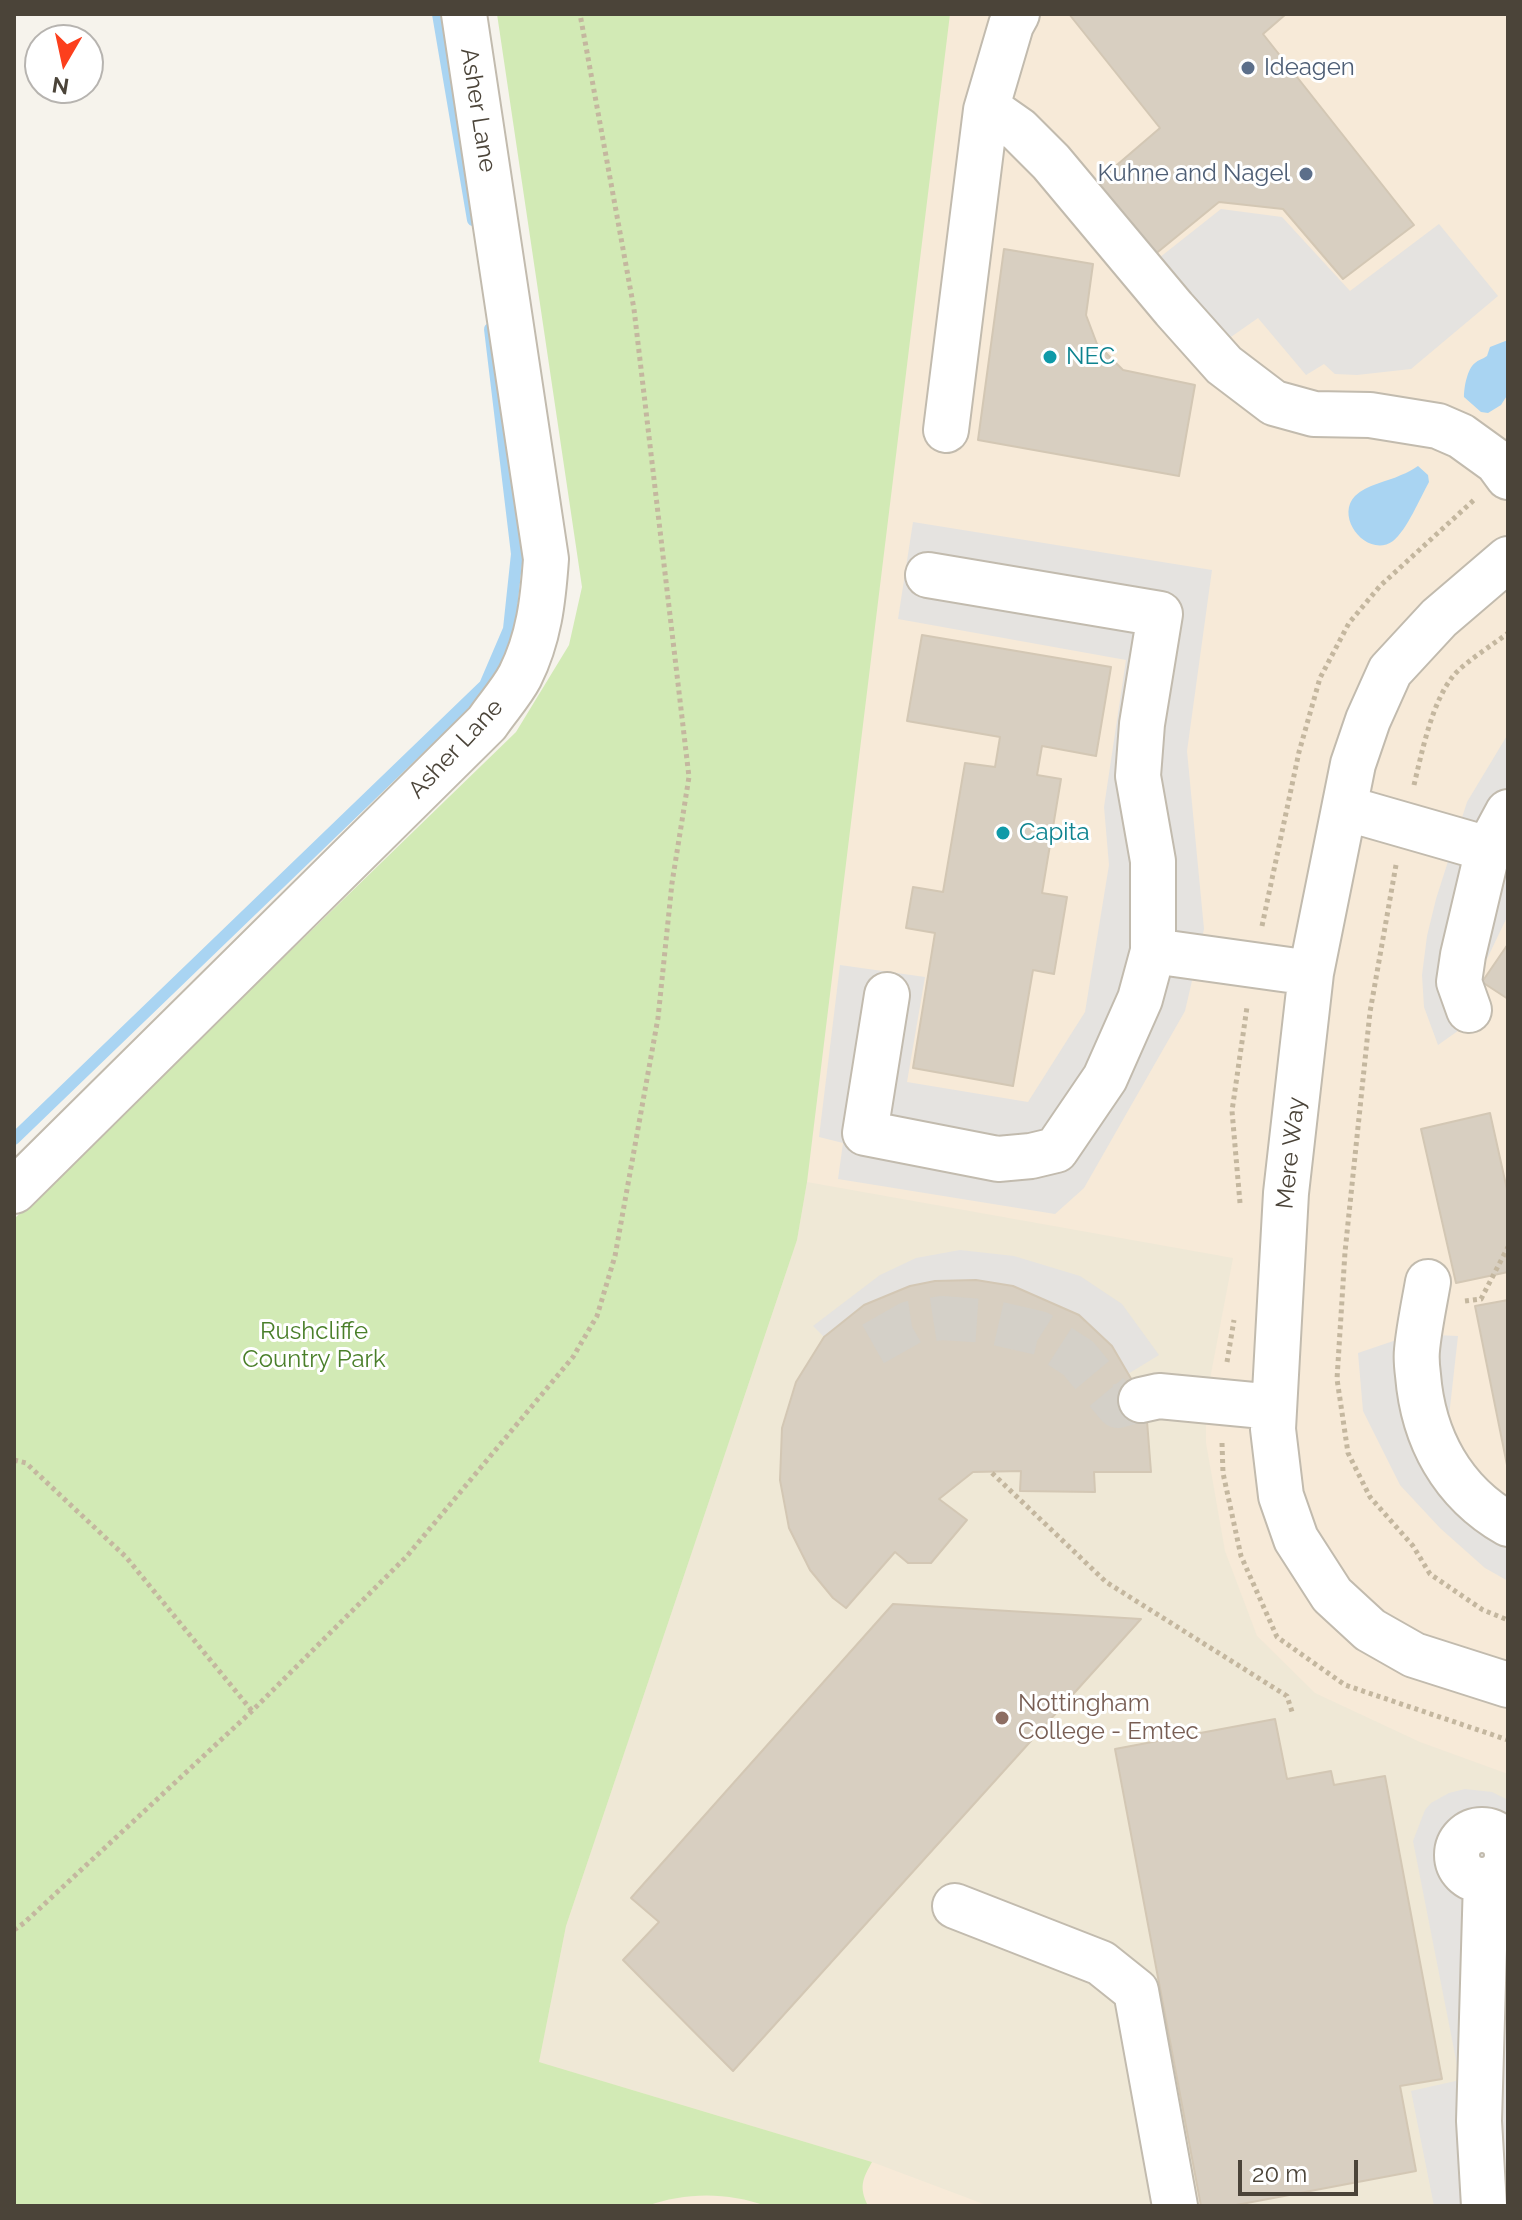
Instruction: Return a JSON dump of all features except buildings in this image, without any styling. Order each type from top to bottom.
[{"type":"street","name":"Asher Lane","points":[[14,1191],[487,723],[519,678],[537,636],[546,559],[464,14]]},
{"type":"street","points":[[946,430],[986,110],[1017,14]]},
{"type":"street","points":[[986,110],[1019,130],[1051,162],[1224,365],[1274,403],[1314,414],[1370,415],[1438,426],[1461,436],[1497,462],[1508,477]]},
{"type":"street","name":"Mere Way","points":[[1508,559],[1439,618],[1390,671],[1353,764],[1311,973],[1286,1193],[1273,1429],[1281,1496],[1296,1539],[1332,1595],[1370,1630],[1414,1655],[1508,1685]]},
{"type":"street","points":[[887,995],[865,1133],[998,1159],[1031,1156],[1056,1150],[1105,1078],[1140,999],[1153,951],[1153,861],[1138,776],[1142,724],[1160,614],[928,575]]},
{"type":"street","points":[[1345,808],[1404,825],[1498,831],[1463,955],[1459,982],[1469,1010]]},
{"type":"street","points":[[1153,951],[1311,973]]},
{"type":"street","points":[[1426,1293],[1416,1353],[1420,1401],[1434,1446],[1464,1490],[1508,1524]]},
{"type":"street","points":[[1141,1400],[1159,1396],[1274,1407]]},
{"type":"street","points":[[1484,2206],[1479,2121],[1486,1880]]},
{"type":"street","points":[[955,1906],[1101,1963],[1136,1991],[1175,2206]]},
{"type":"path","points":[[14,1930],[252,1711],[407,1556],[573,1357],[597,1316],[615,1256],[658,1018],[672,883],[689,777],[634,309],[580,14]]},
{"type":"path","points":[[1508,633],[1455,675],[1437,707],[1422,751],[1404,825],[1370,1012],[1345,1252],[1337,1379],[1348,1453],[1370,1497],[1413,1546],[1430,1574],[1483,1610],[1508,1620]]},
{"type":"path","points":[[1426,1293],[1481,1299],[1508,1247]]},
{"type":"path","points":[[14,1460],[26,1463],[126,1557],[252,1711]]},
{"type":"path","points":[[992,1473],[1106,1582],[1287,1696],[1293,1715]]},
{"type":"shaded area","points":[[880,14],[1508,14],[1508,2206],[385,2206]]},
{"type":"shaded area","points":[[1221,209],[1282,217],[1350,291],[1439,224],[1498,296],[1411,369],[1357,375],[1335,374],[1324,364],[1306,375],[1258,318],[1228,339],[1159,258]]},
{"type":"shaded area","points":[[913,522],[1212,570],[1187,751],[1204,929],[1185,1011],[1084,1188],[1055,1214],[838,1179],[843,1143],[819,1137],[840,965],[925,977],[907,1082],[1028,1102],[1085,1012],[1109,865],[1104,807],[1126,660],[898,619]]},
{"type":"shaded area","points":[[1508,734],[1508,915],[1476,982],[1486,1011],[1438,1045],[1424,1007],[1422,975],[1427,936],[1467,802]]},
{"type":"shaded area","name":"Nottingham College - Emtec","points":[[807,1182],[1233,1258],[1206,1400],[1206,1443],[1225,1551],[1257,1636],[1315,1693],[1420,1742],[1508,1774],[1508,2206],[989,2206],[872,2162],[539,2062],[566,1926],[797,1240]]},
{"type":"shaded area","points":[[960,1250],[1014,1256],[1080,1276],[1122,1304],[1159,1355],[1069,1410],[883,1396],[813,1326],[880,1275],[916,1258]]},
{"type":"shaded area","points":[[1414,1334],[1458,1336],[1448,1425],[1478,1486],[1508,1504],[1508,1581],[1485,1568],[1440,1528],[1400,1485],[1363,1411],[1358,1353]]},
{"type":"shaded area","points":[[1465,1789],[1492,1792],[1508,1800],[1508,2201],[1483,2206],[1434,2206],[1411,2091],[1460,2080],[1413,1841],[1425,1810],[1431,1803]]},
{"type":"green space","name":"Rushcliffe Country Park","points":[[497,14],[950,14],[807,1182],[797,1240],[566,1926],[539,2062],[872,2162],[863,2184],[868,2206],[766,2206],[722,2196],[691,2196],[647,2206],[14,2206],[14,1219],[516,732],[569,645],[582,587]]},
{"type":"water","points":[[1508,340],[1508,394],[1501,405],[1488,413],[1481,412],[1464,397],[1468,374],[1475,363],[1487,356],[1490,347]]},
{"type":"water","points":[[1418,466],[1428,475],[1429,482],[1403,529],[1393,541],[1383,545],[1364,540],[1351,525],[1350,505],[1355,496]]},
{"type":"waterway","points":[[438,14],[473,220]]},
{"type":"waterway","points":[[14,1139],[485,685],[509,629],[517,554],[490,329]]},
{"type":"tunnel","points":[[873,1344],[910,1323],[942,1318],[987,1321],[1039,1333],[1078,1358],[1118,1406],[1141,1400]]},
{"type":"place","name":"Ideagen","points":[[1248,68]]},
{"type":"place","name":"Kuhne and Nagel","points":[[1306,174]]},
{"type":"place","name":"NEC","points":[[1050,357]]},
{"type":"place","name":"Capita","points":[[1003,833]]},
{"type":"place","name":"Nottingham College - Emtec","points":[[1002,1718]]}]
